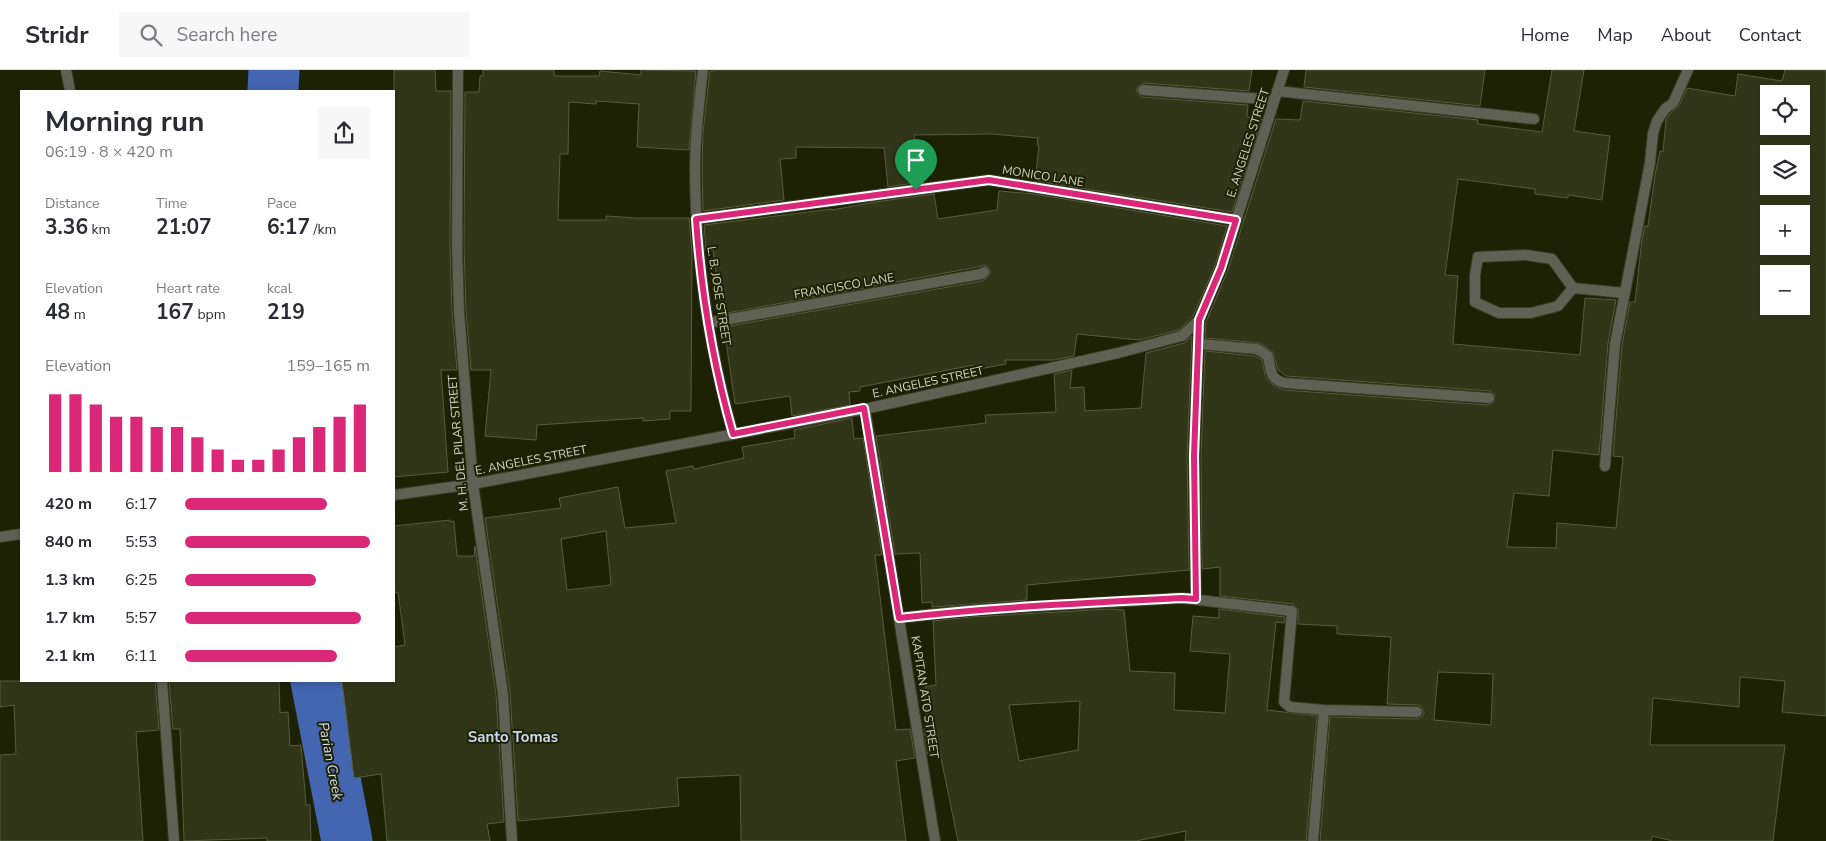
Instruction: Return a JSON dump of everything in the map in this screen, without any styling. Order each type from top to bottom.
[{"type":"street","points":[[66,70],[70,90]]},
{"type":"street","name":"M. H. DEL PILAR STREET","points":[[458,70],[457,244],[459,312],[473,484],[503,694],[512,841]]},
{"type":"street","name":"L. B. JOSE STREET","points":[[703,70],[696,158],[696,219],[700,272],[708,323],[733,434]]},
{"type":"street","name":"E. ANGELES STREET","points":[[395,495],[473,484],[864,408],[1158,344],[1182,336],[1199,320],[1221,268],[1284,70]]},
{"type":"street","points":[[1605,466],[1615,344],[1650,163],[1653,133],[1661,115],[1673,103],[1688,70]]},
{"type":"street","points":[[1143,90],[1276,96],[1534,119]]},
{"type":"street","name":"MONICO LANE","points":[[696,219],[989,180],[1236,220]]},
{"type":"street","points":[[1573,288],[1558,306],[1531,313],[1499,314],[1474,302],[1478,257],[1526,255],[1552,259],[1573,288],[1624,293]]},
{"type":"street","name":"FRANCISCO LANE","points":[[708,323],[984,272]]},
{"type":"street","points":[[1196,599],[1194,456],[1199,320]]},
{"type":"street","points":[[1199,344],[1257,349],[1268,356],[1272,376],[1277,381],[1489,398]]},
{"type":"street","name":"KAPITAN ATO STREET","points":[[864,408],[935,841]]},
{"type":"street","points":[[0,536],[20,534]]},
{"type":"street","points":[[899,618],[970,610],[1182,598],[1292,611],[1284,702],[1290,706],[1324,710],[1417,712]]},
{"type":"street","points":[[162,682],[174,841]]},
{"type":"street","points":[[1313,841],[1324,710]]},
{"type":"building","points":[[394,70],[435,70],[436,91],[451,91],[450,244],[452,312],[457,370],[441,370],[448,472],[395,477],[395,90]]},
{"type":"building","points":[[483,70],[554,70],[554,76],[599,76],[600,71],[641,75],[641,70],[696,71],[689,150],[637,147],[639,104],[596,101],[596,104],[569,102],[568,154],[560,154],[558,220],[606,220],[606,216],[689,218],[692,252],[691,411],[670,411],[670,419],[643,421],[643,418],[537,425],[536,440],[485,436],[491,370],[471,370],[466,312],[464,244],[465,92],[479,92],[480,76],[483,76]]},
{"type":"building","points":[[1252,70],[1249,91],[1144,83],[1138,86],[1136,90],[1142,97],[1248,105],[1247,117],[1262,118],[1232,212],[1035,181],[1039,146],[1037,145],[1038,138],[992,134],[914,135],[920,182],[888,187],[884,148],[796,147],[796,158],[780,159],[784,200],[703,211],[703,132],[710,71]]},
{"type":"building","points":[[1306,70],[1485,70],[1480,106],[1304,87]]},
{"type":"building","points":[[1552,70],[1584,70],[1574,131],[1610,136],[1602,200],[1568,195],[1568,198],[1535,194],[1535,189],[1458,179],[1445,275],[1458,276],[1453,344],[1580,355],[1585,298],[1616,300],[1608,343],[1599,455],[1553,450],[1549,496],[1514,493],[1507,547],[1556,548],[1557,523],[1616,528],[1623,457],[1613,456],[1622,345],[1630,302],[1635,302],[1642,239],[1645,226],[1648,226],[1660,151],[1663,152],[1666,120],[1679,106],[1687,88],[1735,96],[1738,74],[1782,81],[1785,70],[1826,70],[1826,716],[1782,712],[1785,681],[1740,677],[1739,707],[1653,698],[1650,745],[1785,745],[1773,841],[1673,841],[1652,836],[1651,841],[1320,841],[1330,717],[1417,719],[1423,716],[1424,712],[1421,706],[1418,705],[1387,704],[1391,637],[1337,634],[1337,626],[1298,624],[1298,609],[1293,604],[1220,596],[1220,567],[1202,569],[1201,456],[1205,351],[1255,356],[1262,360],[1268,381],[1284,390],[1488,405],[1494,402],[1495,395],[1490,391],[1286,376],[1278,370],[1273,352],[1260,343],[1205,338],[1206,322],[1228,270],[1276,119],[1300,120],[1303,101],[1478,120],[1478,124],[1542,132]],"holes":[[[1438,672],[1493,674],[1491,725],[1434,720]]]},
{"type":"building","points":[[999,191],[1034,194],[1227,226],[1215,266],[1193,316],[1179,330],[1139,340],[1077,334],[1074,356],[1054,360],[1005,360],[1006,364],[974,370],[974,365],[860,387],[860,391],[849,392],[850,405],[792,416],[790,396],[735,404],[724,327],[982,281],[988,277],[991,271],[987,266],[983,265],[722,314],[713,250],[706,250],[704,225],[832,210],[934,194],[938,219],[997,210]]},
{"type":"building","points":[[1192,336],[1187,456],[1189,570],[1027,585],[1027,600],[932,607],[932,602],[922,603],[920,553],[895,554],[876,436],[986,423],[985,415],[1056,412],[1054,374],[1072,370],[1070,388],[1084,387],[1085,411],[1141,408],[1146,353],[1184,343]]},
{"type":"building","points":[[852,418],[854,439],[863,438],[882,555],[875,555],[896,730],[910,729],[915,758],[896,761],[906,841],[741,841],[740,775],[677,778],[679,806],[518,821],[510,693],[485,518],[561,508],[559,498],[618,487],[625,528],[676,523],[666,471],[693,466],[694,469],[744,458],[742,447],[795,438],[794,430]],"holes":[[[606,531],[611,585],[567,590],[561,539]]]},
{"type":"building","points":[[454,521],[457,556],[474,556],[475,546],[496,695],[504,822],[487,824],[490,841],[387,841],[381,774],[354,778],[342,682],[395,682],[395,647],[405,645],[398,592],[395,593],[395,526]]},
{"type":"building","points":[[1110,609],[1124,610],[1130,671],[1175,673],[1174,710],[1225,713],[1230,654],[1190,651],[1193,616],[1219,618],[1219,609],[1285,617],[1284,623],[1276,622],[1267,710],[1317,716],[1306,841],[1185,841],[1186,831],[1136,841],[958,841],[940,753],[928,755],[924,728],[927,728],[925,687],[936,685],[933,621]],"holes":[[[1080,701],[1078,750],[1019,761],[1009,705]]]},
{"type":"building","points":[[0,681],[155,682],[159,730],[136,732],[143,841],[0,841],[0,755],[16,754],[14,705],[0,707]]},
{"type":"building","points":[[169,682],[279,682],[280,713],[288,712],[290,746],[301,745],[306,805],[310,805],[311,841],[267,841],[267,838],[184,841],[180,729],[173,729]]},
{"type":"waterway","name":"Parian Creek","points":[[273,90],[274,70]]},
{"type":"waterway","name":"Parian Creek","points":[[316,682],[347,841]]},
{"type":"district","name":"Santo Tomas","points":[[513,737]]},
{"type":"route","points":[[989,180],[1236,220],[1221,268],[1199,320],[1194,456],[1196,599],[1182,598],[1061,604],[970,610],[899,618],[864,408],[733,434],[708,323],[700,272],[696,219],[916,190],[989,180]]}]
